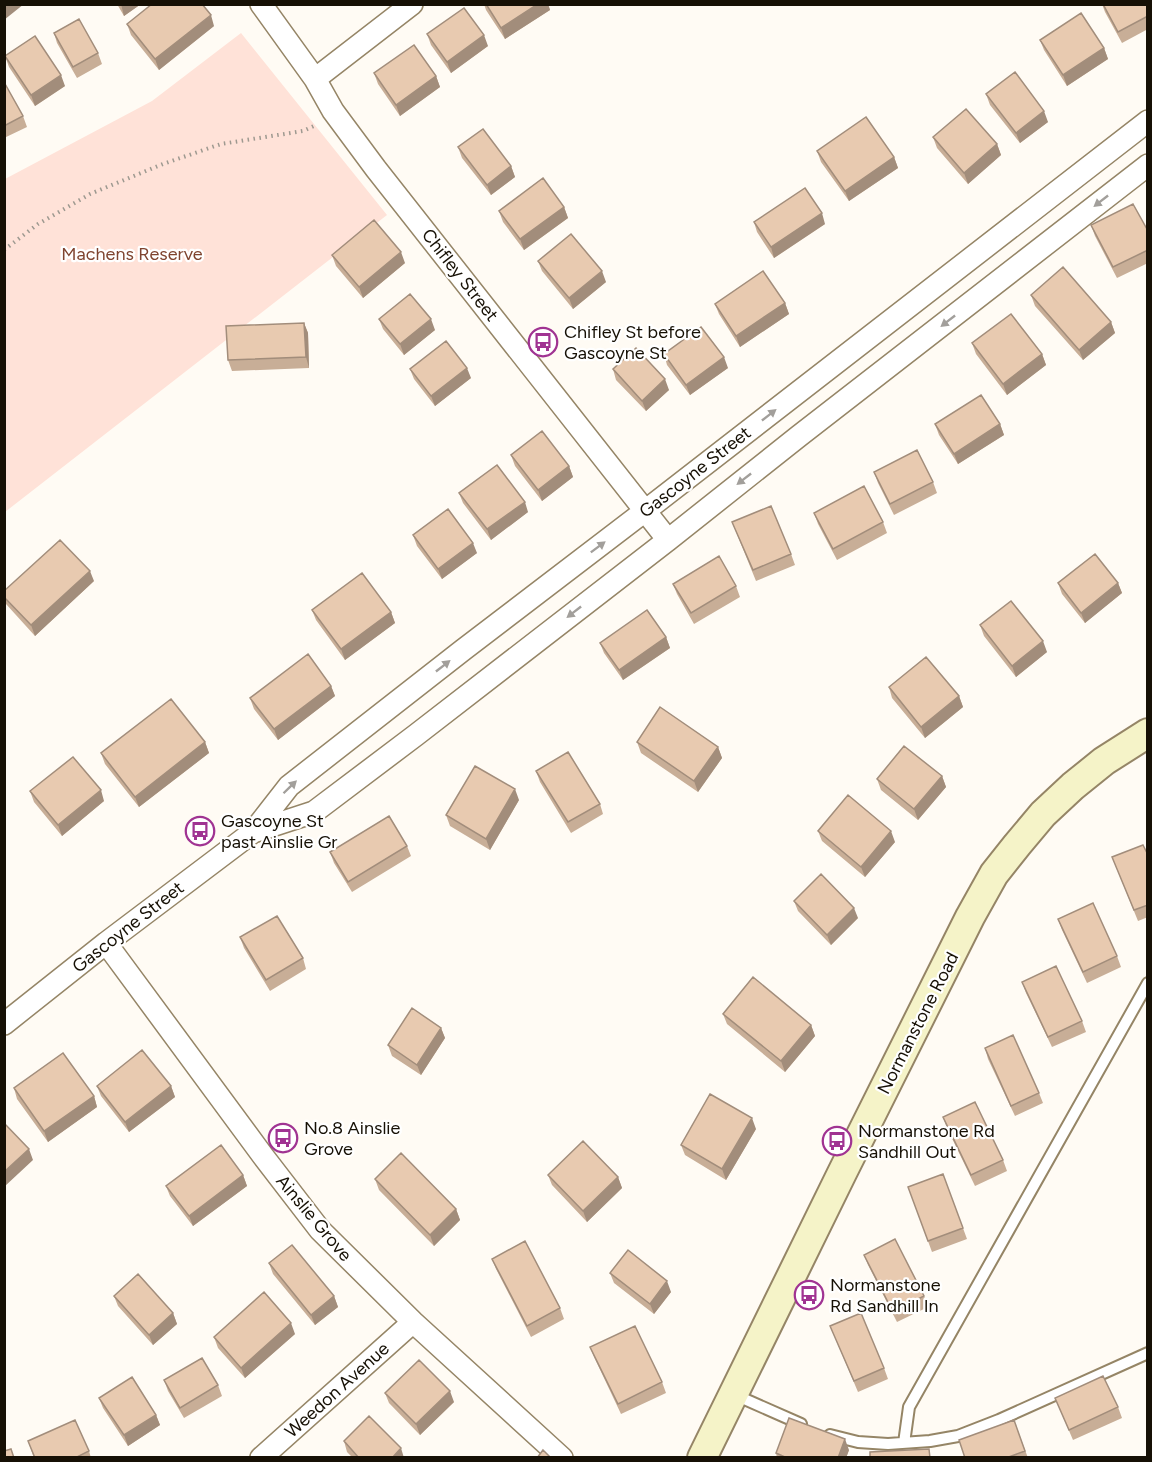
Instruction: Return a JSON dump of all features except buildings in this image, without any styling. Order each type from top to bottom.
[{"type":"street","name":"Chifley Street","points":[[261,4],[315,79],[333,111],[668,540]]},
{"type":"street","points":[[315,79],[412,4]]},
{"type":"street","name":"Gascoyne Street","points":[[4,1024],[106,943],[253,832],[289,786],[1148,121]]},
{"type":"street","name":"Gascoyne Street","points":[[253,832],[314,812],[668,540],[1148,165]]},
{"type":"street","name":"Normanstone Road","points":[[702,1458],[994,874],[1043,814],[1073,786],[1104,761],[1148,733]]},
{"type":"street","name":"Ainslie Grove","points":[[106,943],[320,1230],[413,1322],[561,1458]]},
{"type":"street","name":"Weedon Avenue","points":[[261,1458],[413,1322]]},
{"type":"lane","points":[[904,1443],[909,1407],[1148,983]]},
{"type":"lane","points":[[733,1394],[829,1435],[858,1442],[888,1444],[930,1441],[958,1436],[999,1420],[1148,1353]]},
{"type":"path","points":[[4,250],[38,224],[90,194],[163,164],[221,144],[303,131],[315,126],[333,111]]},
{"type":"green space","name":"Machens Reserve","points":[[241,33],[387,215],[5,512],[5,179],[152,101]]},
{"type":"place","name":"Chifley St before Gascoyne St","points":[[543,342]]},
{"type":"place","name":"Gascoyne St past Ainslie Gr","points":[[200,831]]},
{"type":"place","name":"No.8 Ainslie Grove","points":[[283,1138]]},
{"type":"place","name":"Normanstone Rd Sandhill Out","points":[[837,1141]]},
{"type":"place","name":"Normanstone Rd Sandhill In","points":[[809,1295]]}]
